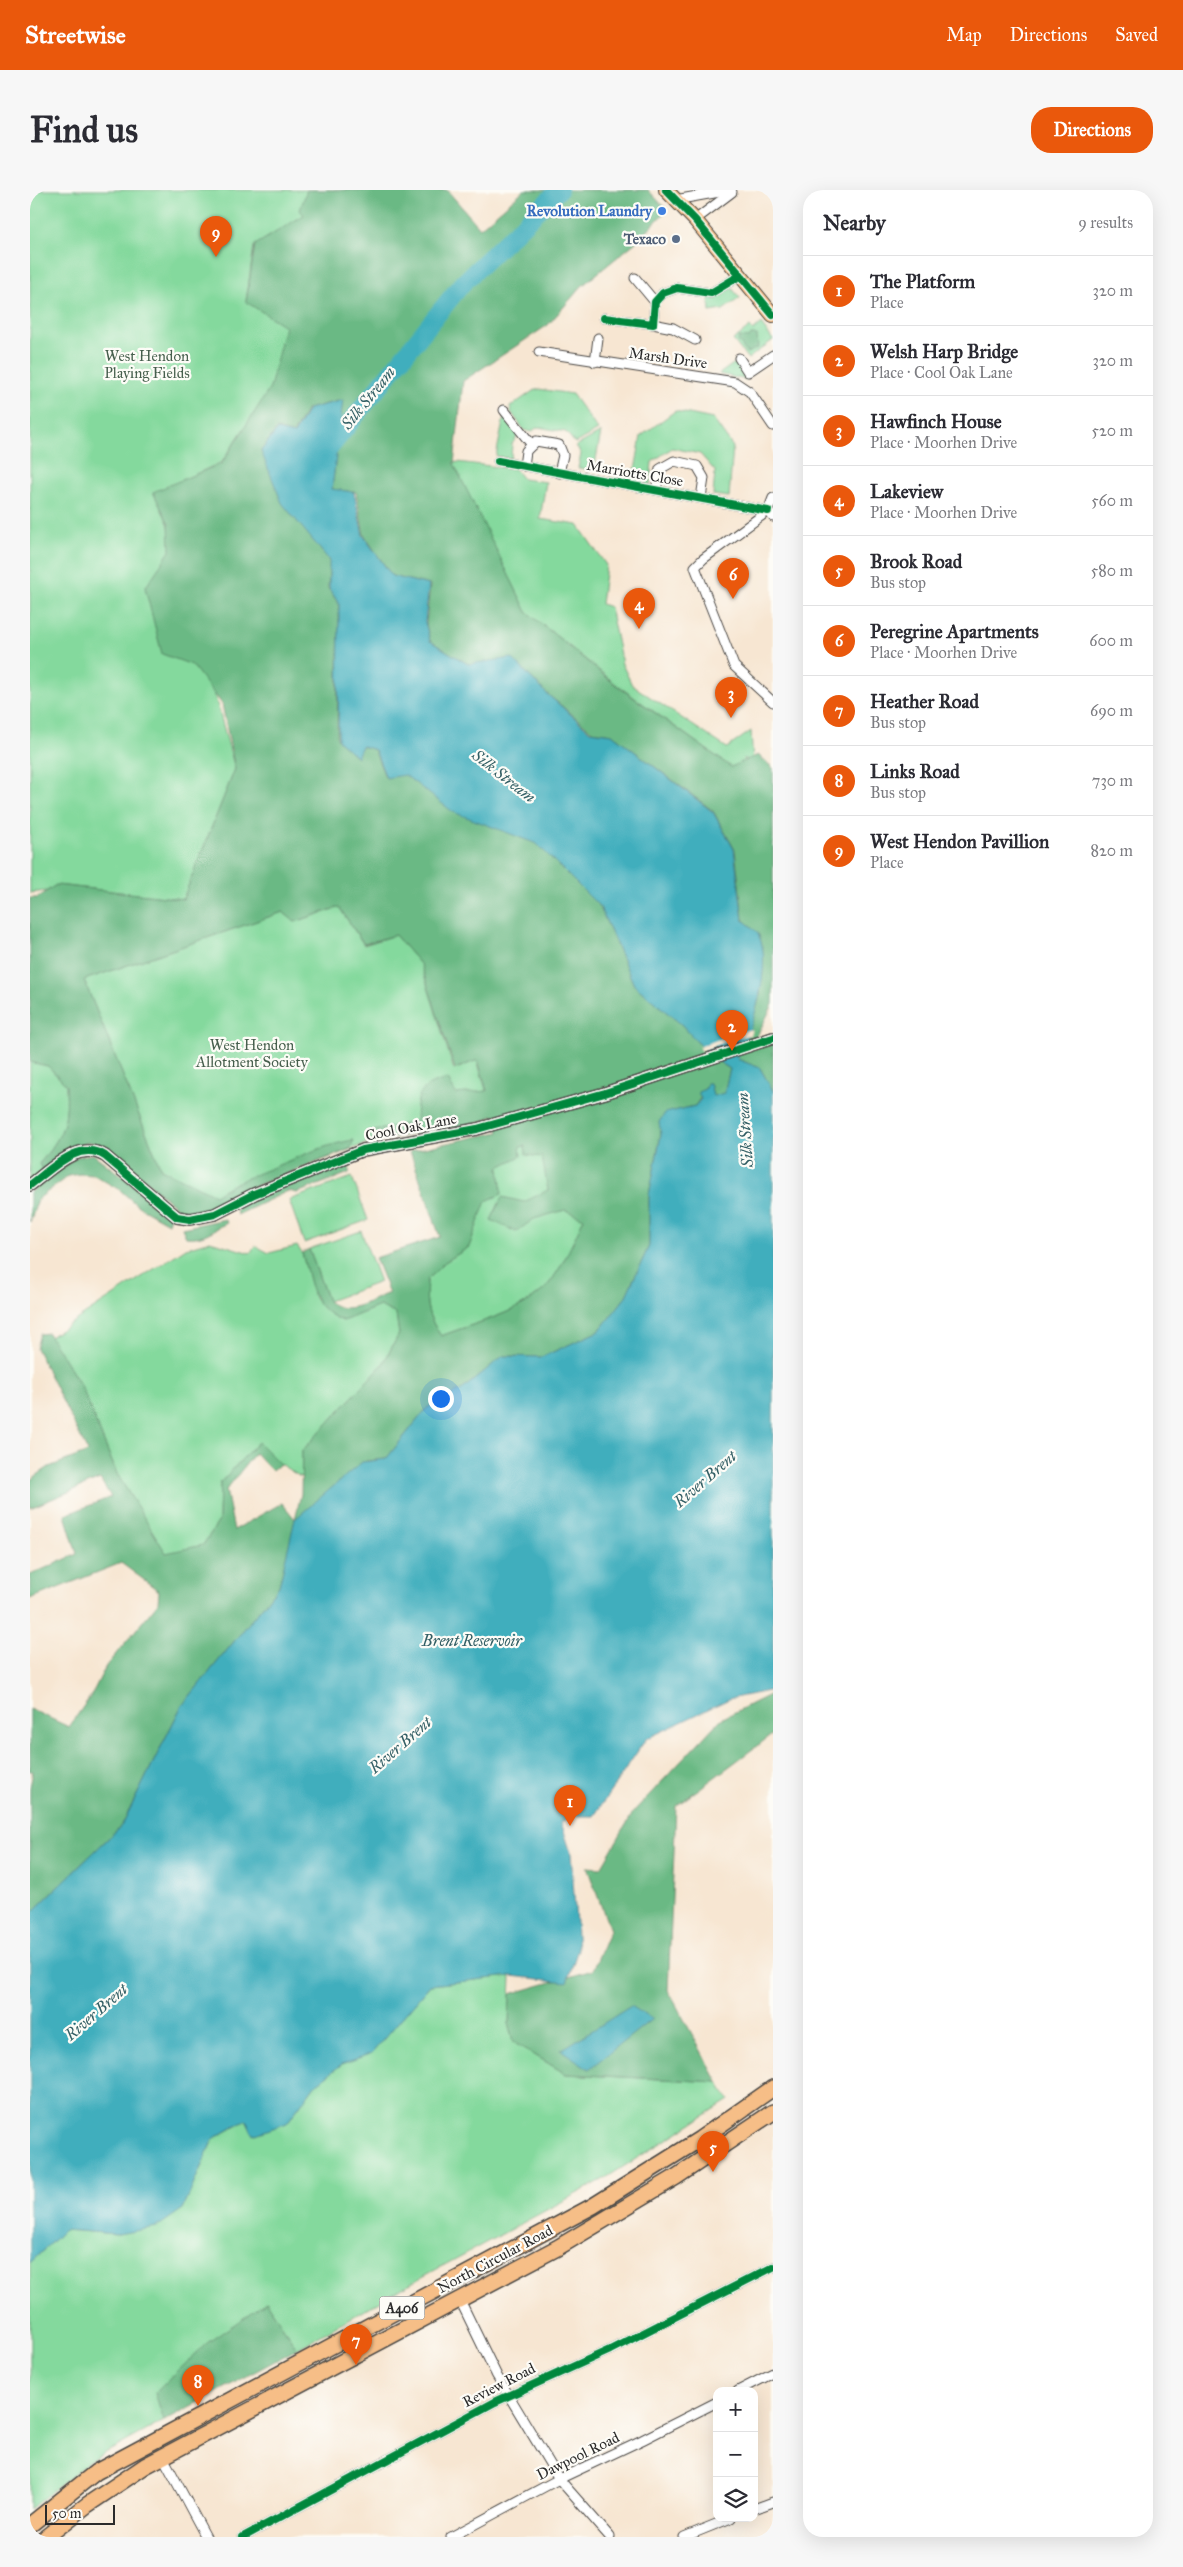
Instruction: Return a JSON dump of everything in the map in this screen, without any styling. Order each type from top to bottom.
[{"type":"highway","name":"North Circular Road","points":[[30,2525],[96,2472],[593,2206],[700,2139],[773,2088]]},
{"type":"highway","name":"North Circular Road","points":[[49,2536],[116,2484],[621,2212],[773,2112]]},
{"type":"main road","points":[[671,195],[741,274],[773,315]]},
{"type":"street","points":[[671,195],[732,190]]},
{"type":"street","points":[[695,220],[732,190]]},
{"type":"street","points":[[653,324],[655,302],[663,293],[677,288],[710,293],[741,274]]},
{"type":"street","points":[[635,278],[655,302]]},
{"type":"street","points":[[604,318],[673,328],[695,340]]},
{"type":"street","points":[[595,362],[598,338]]},
{"type":"street","name":"Marsh Drive","points":[[539,352],[735,382],[750,392],[773,426]]},
{"type":"street","points":[[739,358],[748,372],[773,355]]},
{"type":"street","points":[[504,410],[532,445]]},
{"type":"street","points":[[524,466],[526,451],[536,442],[559,445],[564,455],[559,472]]},
{"type":"street","name":"Marriotts Close","points":[[498,461],[701,498],[770,514]]},
{"type":"street","name":"Marriotts Close","points":[[656,490],[660,469],[674,461],[697,466],[704,478],[701,498]]},
{"type":"street","points":[[773,498],[770,514],[695,567],[734,666],[773,702]]},
{"type":"street","name":"Cool Oak Lane","points":[[30,1185],[76,1152],[91,1149],[105,1156],[177,1217],[190,1219],[215,1214],[254,1194],[363,1150],[477,1129],[605,1092],[773,1038]]},
{"type":"street","name":"Review Road","points":[[243,2537],[510,2394],[610,2350],[773,2267]]},
{"type":"street","points":[[460,2300],[497,2376],[510,2394],[529,2431],[559,2479],[610,2537]]},
{"type":"street","points":[[746,2387],[773,2373]]},
{"type":"street","name":"Dawpool Road","points":[[451,2537],[559,2479],[713,2404]]},
{"type":"street","points":[[163,2457],[206,2537]]},
{"type":"street","points":[[758,2508],[773,2502]]},
{"type":"street","points":[[684,2537],[721,2522]]},
{"type":"green space","name":"West Hendon Playing Fields","points":[[30,190],[336,190],[305,215],[254,246],[246,301],[287,326],[270,389],[222,462],[154,493],[168,523],[235,769],[183,899],[56,885],[47,891],[30,893]]},
{"type":"green space","points":[[307,190],[447,190],[480,228],[524,190],[648,190],[667,210],[636,242],[582,286],[548,325],[463,381],[454,464],[527,612],[616,685],[731,767],[758,755],[773,768],[773,1004],[756,1038],[745,1043],[760,996],[763,952],[759,935],[743,919],[735,850],[713,811],[612,734],[592,731],[546,693],[513,659],[468,664],[430,641],[426,624],[430,585],[392,576],[364,535],[356,492],[332,490],[342,400],[307,409],[293,434],[277,429],[261,451],[330,560],[328,588],[339,604],[337,739],[356,756],[361,746],[374,749],[385,777],[404,774],[453,811],[536,843],[599,905],[634,985],[682,1025],[710,1056],[730,1069],[724,1093],[713,1097],[710,1083],[695,1106],[665,1113],[649,1195],[649,1246],[625,1298],[599,1331],[542,1357],[503,1356],[463,1389],[427,1408],[386,1459],[366,1461],[296,1519],[279,1586],[181,1707],[122,1825],[30,1914],[30,1788],[33,1771],[30,1771],[30,1709],[69,1727],[92,1694],[106,1666],[158,1603],[159,1591],[121,1563],[30,1599],[30,1575],[77,1554],[65,1515],[111,1497],[100,1479],[30,1508],[30,1480],[49,1467],[88,1452],[36,1348],[40,1334],[48,1333],[81,1386],[117,1474],[166,1553],[203,1545],[219,1521],[220,1483],[258,1442],[280,1464],[272,1471],[255,1453],[226,1490],[234,1530],[282,1503],[295,1519],[301,1494],[302,1451],[383,1364],[399,1334],[396,1314],[380,1306],[343,1321],[332,1316],[318,1302],[314,1294],[302,1253],[309,1249],[328,1301],[335,1306],[350,1308],[389,1293],[375,1258],[440,1237],[410,1151],[499,1132],[494,1115],[481,1122],[369,1141],[366,1133],[416,1121],[419,1097],[425,1088],[431,1084],[448,1079],[456,1094],[487,1091],[478,1060],[455,1069],[421,965],[395,935],[364,944],[339,907],[295,922],[283,912],[84,980],[161,1169],[215,1195],[239,1182],[299,1157],[335,1144],[354,1140],[350,1149],[255,1186],[206,1211],[184,1214],[110,1151],[90,1142],[78,1146],[44,1171],[39,1164],[63,1128],[66,1110],[66,1085],[48,1066],[30,1062],[30,898],[37,898],[56,885],[183,899],[235,769],[222,704],[192,665],[162,654],[145,588],[170,551],[169,524],[153,492],[222,463],[270,388],[285,326],[246,302],[255,245],[304,215],[300,210]],"holes":[[[525,1146],[526,1155],[542,1157],[548,1190],[524,1202],[502,1197],[491,1220],[516,1232],[534,1219],[565,1210],[584,1218],[572,1244],[564,1261],[548,1285],[526,1303],[498,1316],[441,1336],[428,1310],[426,1297],[427,1280],[445,1262],[469,1247],[486,1201],[502,1194],[499,1167],[521,1156],[520,1147]]]},
{"type":"green space","points":[[731,287],[740,298],[723,310],[710,312],[709,298],[719,296]]},
{"type":"green space","points":[[761,324],[773,340],[748,359],[733,340],[750,327],[753,331]]},
{"type":"green space","points":[[751,335],[757,335],[758,348],[747,353],[738,341],[739,337],[749,338]]},
{"type":"green space","points":[[736,362],[747,380],[719,374]]},
{"type":"green space","points":[[539,389],[572,394],[598,430],[575,443],[566,432],[538,427],[531,432],[524,430],[511,412],[510,407]]},
{"type":"green space","points":[[675,411],[713,419],[733,447],[729,497],[713,495],[715,471],[700,454],[672,448],[652,462],[650,485],[633,482],[641,436]]},
{"type":"green space","points":[[504,417],[519,434],[512,444],[511,459],[496,456]]},
{"type":"green space","points":[[601,432],[594,470],[578,468],[581,454],[576,446]]},
{"type":"green space","points":[[457,462],[515,469],[523,479],[546,482],[540,519],[578,525],[606,565],[601,604],[610,607],[622,664],[632,685],[727,748],[751,731],[753,762],[742,758],[745,761],[731,767],[617,685],[527,612],[453,464]]},
{"type":"green space","name":"West Hendon Allotment Society","points":[[339,907],[364,945],[395,935],[421,965],[454,1070],[477,1060],[494,1116],[482,1122],[370,1142],[255,1186],[206,1211],[184,1214],[152,1187],[161,1169],[84,980],[283,912],[295,922]]},
{"type":"green space","points":[[773,1043],[773,1091],[760,1068],[737,1059],[740,1053]]},
{"type":"green space","points":[[30,1062],[48,1066],[66,1085],[66,1110],[63,1128],[59,1136],[39,1164],[44,1171],[30,1182]]},
{"type":"green space","points":[[545,1138],[584,1218],[568,1253],[548,1285],[526,1303],[498,1316],[441,1336],[428,1310],[426,1297],[427,1280],[445,1262],[469,1247],[494,1152]]},
{"type":"green space","points":[[93,1154],[171,1214],[168,1223],[138,1206],[120,1190],[94,1175],[80,1174],[68,1176],[38,1199],[30,1222],[30,1192],[76,1157]]},
{"type":"green space","points":[[350,1163],[349,1173],[297,1193],[288,1191],[237,1215],[236,1209],[261,1194],[339,1165]]},
{"type":"green space","points":[[352,1177],[368,1220],[304,1243],[289,1200]]},
{"type":"green space","points":[[225,1219],[227,1223],[198,1237],[186,1237],[182,1228]]},
{"type":"green space","points":[[361,1231],[380,1282],[328,1301],[309,1249]]},
{"type":"green space","points":[[210,1241],[250,1253],[256,1246],[269,1253],[297,1246],[302,1253],[314,1298],[343,1321],[379,1305],[396,1314],[399,1334],[383,1364],[302,1451],[302,1478],[280,1464],[258,1442],[220,1483],[219,1521],[203,1545],[166,1554],[117,1474],[81,1386],[50,1337],[186,1248]]},
{"type":"green space","points":[[773,1693],[773,1734],[676,1806],[668,1990],[718,2082],[566,2074],[513,2042],[509,2027],[510,1994],[593,1970],[610,1930],[587,1867],[601,1868],[634,1811],[721,1719]]},
{"type":"green space","points":[[511,1976],[509,2027],[513,2042],[566,2074],[718,2082],[729,2100],[604,2179],[413,2282],[297,2349],[267,2302],[156,2393],[164,2421],[87,2463],[30,2509],[30,2263],[64,2230],[118,2234],[183,2209],[213,2139],[247,2120],[287,2123],[316,2084],[342,2064],[372,2052],[430,1985]]},
{"type":"green space","points":[[267,2302],[297,2349],[164,2421],[155,2393],[207,2343]]},
{"type":"water","name":"Brent Reservoir","points":[[343,400],[332,489],[354,492],[363,535],[392,576],[429,585],[425,622],[430,641],[468,664],[512,658],[547,694],[590,731],[612,734],[713,812],[734,849],[743,920],[758,934],[763,949],[764,964],[759,998],[754,1016],[737,1059],[760,1068],[773,1091],[773,1690],[729,1699],[646,1739],[594,1816],[573,1816],[561,1822],[571,1853],[578,1949],[567,1982],[511,1976],[430,1985],[372,2053],[342,2064],[316,2084],[287,2123],[253,2135],[246,2120],[213,2139],[183,2209],[157,2227],[118,2234],[64,2230],[30,2263],[30,1914],[122,1825],[181,1707],[279,1586],[295,1519],[362,1462],[386,1459],[427,1408],[463,1389],[503,1356],[542,1357],[599,1331],[625,1298],[649,1246],[649,1195],[661,1135],[659,1122],[665,1113],[695,1106],[701,1099],[698,1092],[705,1089],[707,1083],[710,1083],[713,1096],[724,1093],[730,1069],[710,1056],[682,1025],[634,985],[600,907],[537,844],[453,812],[405,775],[386,778],[375,750],[362,746],[357,757],[338,740],[339,604],[329,588],[329,560],[282,503],[261,451],[277,430],[294,434],[308,409]]},
{"type":"water","points":[[631,2006],[652,2019],[589,2069],[561,2050]]},
{"type":"pier","points":[[752,1029],[750,1035],[734,1038],[702,1051],[699,1047],[732,1034]]},
{"type":"waterway","name":"Silk Stream","points":[[324,455],[462,284],[559,190]]},
{"type":"cycle path","points":[[666,190],[695,220],[773,315]]},
{"type":"cycle path","points":[[604,318],[653,324],[655,302],[663,293],[677,288],[711,293],[741,275]]},
{"type":"cycle path","points":[[498,461],[768,511]]},
{"type":"cycle path","points":[[30,1185],[65,1159],[85,1151],[95,1152],[105,1156],[177,1217],[190,1219],[215,1214],[254,1194],[363,1150],[477,1129],[605,1093],[773,1038]]},
{"type":"cycle path","points":[[243,2537],[495,2402],[610,2350],[773,2267]]},
{"type":"place","name":"Revolution Laundry","points":[[662,211]]},
{"type":"place","name":"Texaco","points":[[676,239]]},
{"type":"place","name":"West Hendon Pavillion","points":[[216,257]]},
{"type":"place","name":"Peregrine Apartments","points":[[733,599]]},
{"type":"place","name":"Lakeview","points":[[639,629]]},
{"type":"place","name":"Hawfinch House","points":[[731,718]]},
{"type":"place","name":"Welsh Harp Bridge","points":[[732,1051]]},
{"type":"place","name":"The Platform","points":[[570,1826]]},
{"type":"place","name":"Brook Road","points":[[713,2172]]},
{"type":"place","name":"Heather Road","points":[[356,2365]]},
{"type":"place","name":"Links Road","points":[[198,2406]]},
{"type":"water label","name":"River Brent","points":[[705,1479]]},
{"type":"water label","name":"River Brent","points":[[400,1745]]},
{"type":"water label","name":"River Brent","points":[[96,2012]]}]
